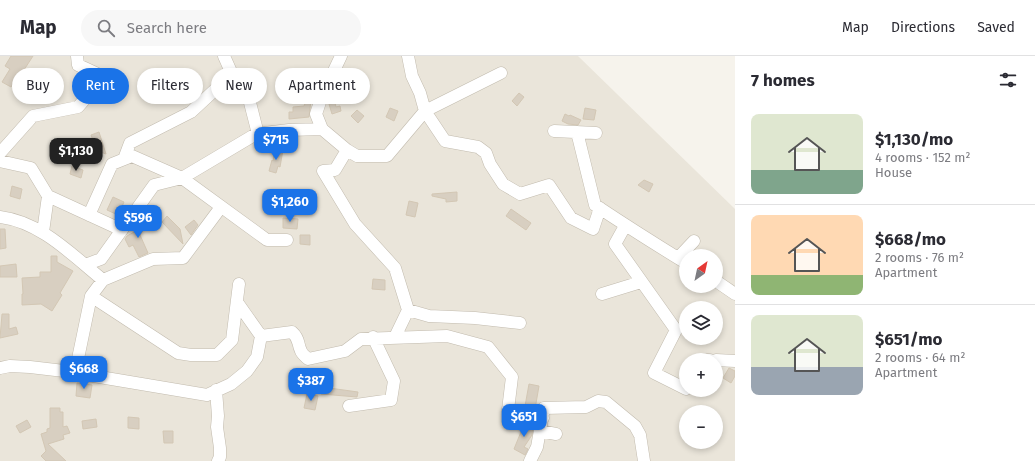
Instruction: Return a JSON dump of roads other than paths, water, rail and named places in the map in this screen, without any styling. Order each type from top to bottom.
[{"type":"street","points":[[77,56],[78,65],[104,77],[78,107],[33,116],[0,154],[31,168],[48,196],[122,230]]},
{"type":"street","points":[[224,56],[229,68]]},
{"type":"street","points":[[341,56],[322,96],[316,114],[322,129],[347,150],[357,156],[387,156],[425,111],[501,73]]},
{"type":"street","points":[[408,56],[412,76],[425,111],[445,141],[478,147],[486,153],[490,164],[503,184],[520,194],[549,185],[572,218],[593,229],[600,208]]},
{"type":"street","points":[[124,159],[130,143],[191,112],[211,93]]},
{"type":"street","points":[[250,104],[258,134]]},
{"type":"street","points":[[85,265],[102,259],[154,185],[182,178],[258,134],[289,130],[322,129]]},
{"type":"street","points":[[554,131],[596,133]]},
{"type":"street","points":[[577,132],[595,205],[625,226],[679,259]]},
{"type":"street","points":[[347,150],[335,170],[323,172],[355,224],[396,268],[408,310],[396,337]]},
{"type":"street","points":[[89,215],[112,164],[132,156],[182,178],[267,240],[287,240]]},
{"type":"street","points":[[43,232],[48,196]]},
{"type":"street","points":[[75,373],[91,296],[103,280],[153,259],[183,258],[221,207]]},
{"type":"street","points":[[0,217],[13,219],[43,232],[103,280]]},
{"type":"street","points":[[625,226],[615,244],[676,330],[654,373],[679,386]]},
{"type":"street","points":[[689,249],[694,241]]},
{"type":"street","points":[[602,294],[642,282]]},
{"type":"street","points":[[91,296],[178,353],[191,355],[217,355],[232,340],[239,284]]},
{"type":"street","points":[[723,286],[735,294]]},
{"type":"street","points":[[0,368],[10,366],[30,367],[207,395],[231,384],[247,371],[257,357],[261,336],[237,302]]},
{"type":"street","points":[[408,310],[429,316],[474,318],[520,324]]},
{"type":"street","points":[[261,336],[292,332],[300,342],[301,351],[308,359],[345,351],[362,339],[447,336],[488,348],[512,377],[508,410],[543,418]]},
{"type":"street","points":[[349,406],[391,400],[394,381],[373,338]]},
{"type":"street","points":[[723,360],[735,361]]},
{"type":"street","points":[[216,390],[218,416],[217,427],[220,448],[220,457],[218,461]]},
{"type":"street","points":[[530,461],[537,447],[544,408],[586,406],[598,401],[606,402],[620,412],[635,426],[640,435],[644,461]]},
{"type":"street","points":[[540,431],[556,434]]}]
